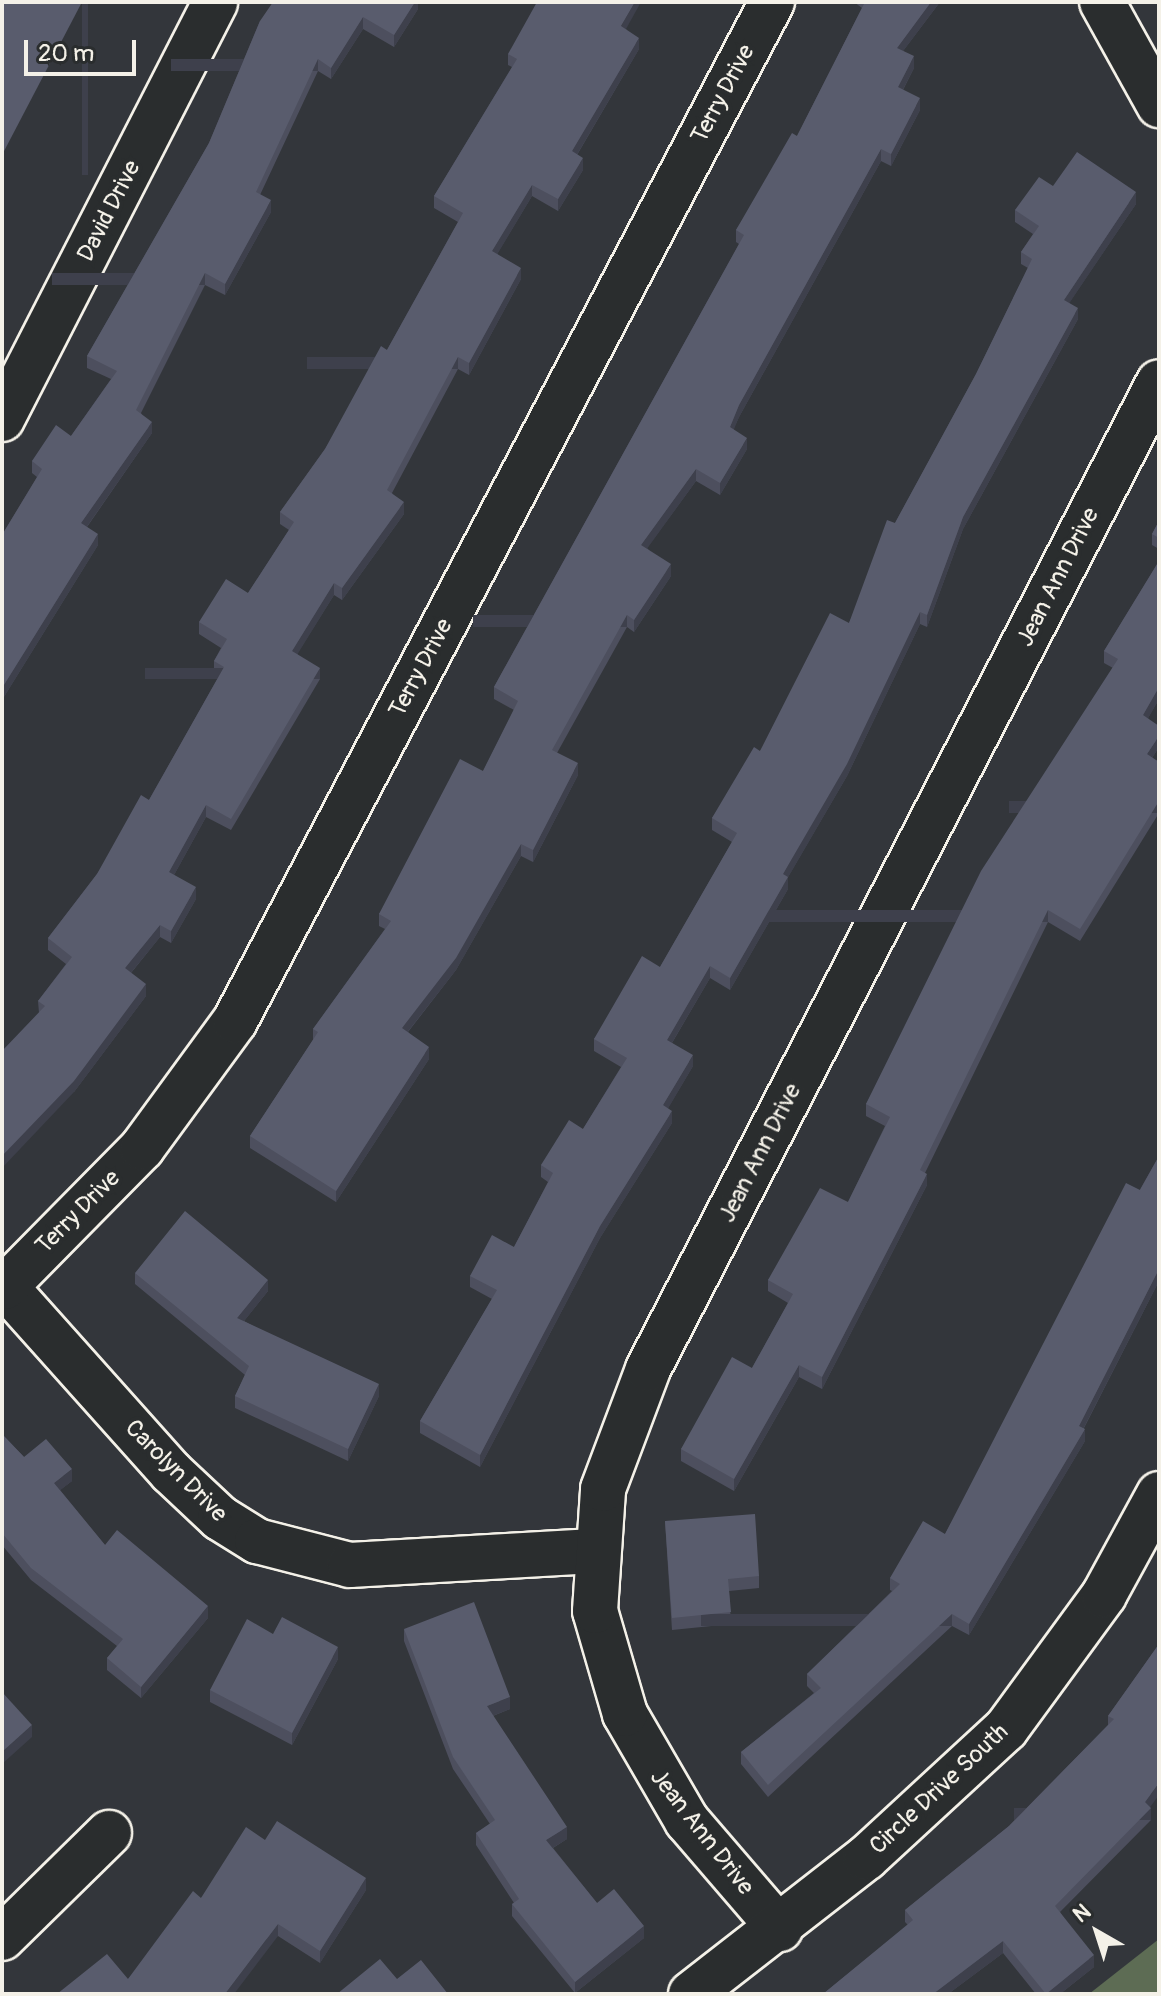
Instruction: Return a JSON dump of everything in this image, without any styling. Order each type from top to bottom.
[{"type":"street","name":"David Drive","points":[[2,419],[215,2]]},
{"type":"street","name":"Terry Drive","points":[[4,1285],[142,1148],[235,1021],[772,2]]},
{"type":"street","points":[[1102,2],[1159,105]]},
{"type":"street","name":"Jean Ann Drive","points":[[780,1929],[687,1821],[648,1762],[625,1714],[595,1611],[594,1551],[603,1489],[648,1369],[1159,382]]},
{"type":"street","name":"Carolyn Drive","points":[[4,1285],[171,1472],[220,1518],[257,1541],[350,1565],[594,1551]]},
{"type":"street","name":"Circle Drive South","points":[[691,1994],[780,1929],[1006,1729],[1104,1595],[1159,1494]]},
{"type":"street","points":[[2,1938],[109,1833]]},
{"type":"green space","points":[[1159,1939],[1159,1994],[1089,1994]]},
{"type":"building","points":[[2,2],[82,2],[2,155]]},
{"type":"building","points":[[273,2],[415,2],[394,35],[363,17],[331,68],[318,59],[256,192],[271,200],[225,284],[205,273],[136,410],[152,422],[81,523],[98,534],[2,688],[2,535],[42,469],[32,461],[56,425],[71,436],[117,371],[87,356],[209,143],[260,21]]},
{"type":"building","points":[[537,2],[635,2],[621,26],[639,38],[572,151],[583,158],[558,199],[532,185],[492,251],[521,268],[469,363],[458,357],[387,490],[404,502],[342,588],[334,583],[292,651],[320,668],[231,819],[206,805],[169,872],[196,887],[171,931],[160,925],[125,968],[146,984],[74,1081],[2,1156],[2,1051],[45,1006],[38,1001],[72,957],[48,938],[97,874],[141,795],[149,800],[224,667],[214,661],[227,639],[199,622],[226,579],[248,593],[294,522],[280,512],[325,449],[381,346],[387,350],[463,213],[434,196],[517,59],[508,54]]},
{"type":"building","points":[[865,2],[931,2],[897,48],[914,56],[898,87],[920,98],[891,154],[881,149],[739,405],[730,427],[747,438],[720,483],[696,469],[641,545],[671,564],[634,620],[627,615],[552,750],[578,763],[533,850],[521,844],[456,958],[402,1028],[429,1047],[336,1191],[250,1136],[318,1032],[313,1029],[391,921],[379,914],[460,759],[483,771],[518,701],[494,687],[744,235],[736,230],[792,133],[797,136]]},
{"type":"building","points":[[1077,152],[1136,192],[1064,300],[1078,308],[963,517],[927,615],[920,612],[847,764],[783,874],[788,877],[730,978],[710,966],[667,1040],[693,1055],[663,1105],[672,1111],[600,1226],[480,1455],[420,1421],[497,1290],[470,1276],[492,1235],[514,1247],[553,1173],[541,1165],[569,1120],[583,1129],[627,1058],[594,1039],[642,956],[660,967],[737,833],[712,818],[754,747],[760,751],[830,613],[849,623],[887,520],[895,523],[976,374],[1032,259],[1021,252],[1039,226],[1015,210],[1039,177],[1053,186]]},
{"type":"building","points":[[1159,521],[1159,538],[1152,534]]},
{"type":"building","points":[[1159,561],[1159,687],[1143,715],[1159,726],[1159,736],[1147,754],[1159,762],[1159,801],[1080,929],[1048,910],[920,1170],[927,1174],[822,1377],[799,1365],[734,1479],[681,1449],[732,1357],[752,1368],[793,1294],[768,1280],[820,1188],[848,1202],[890,1117],[866,1104],[981,871],[1118,659],[1104,651]]},
{"type":"building","points":[[1159,1156],[1159,1269],[1079,1426],[1085,1429],[969,1624],[952,1614],[768,1785],[741,1752],[821,1688],[807,1674],[900,1584],[890,1578],[923,1521],[945,1534],[1126,1183],[1140,1190]]},
{"type":"building","points":[[185,1211],[268,1280],[237,1318],[379,1384],[348,1449],[235,1396],[249,1366],[135,1273]]},
{"type":"building","points":[[2,1434],[24,1457],[46,1439],[72,1469],[54,1483],[105,1545],[117,1530],[208,1606],[141,1687],[107,1658],[123,1639],[31,1568],[2,1533]]},
{"type":"building","points":[[755,1514],[759,1576],[728,1579],[731,1612],[672,1618],[665,1521]]},
{"type":"building","points":[[474,1602],[510,1697],[487,1706],[567,1827],[546,1840],[597,1903],[614,1889],[644,1926],[575,1982],[512,1904],[519,1899],[476,1833],[495,1820],[453,1757],[404,1629]]},
{"type":"building","points":[[282,1617],[338,1647],[292,1733],[210,1690],[247,1619],[273,1634]]},
{"type":"building","points":[[1159,1644],[1159,1783],[1145,1802],[1151,1808],[1055,1906],[1094,1955],[1046,1994],[1003,1941],[933,1994],[823,1994],[913,1920],[905,1910],[1009,1826],[1114,1719],[1108,1716]]},
{"type":"building","points":[[2,1692],[32,1725],[2,1752]]},
{"type":"building","points":[[277,1821],[366,1878],[320,1951],[278,1924],[225,1994],[57,1994],[107,1954],[128,1979],[193,1891],[201,1898],[246,1827],[265,1840]]},
{"type":"building","points":[[380,1959],[397,1979],[421,1960],[448,1994],[337,1994]]}]
